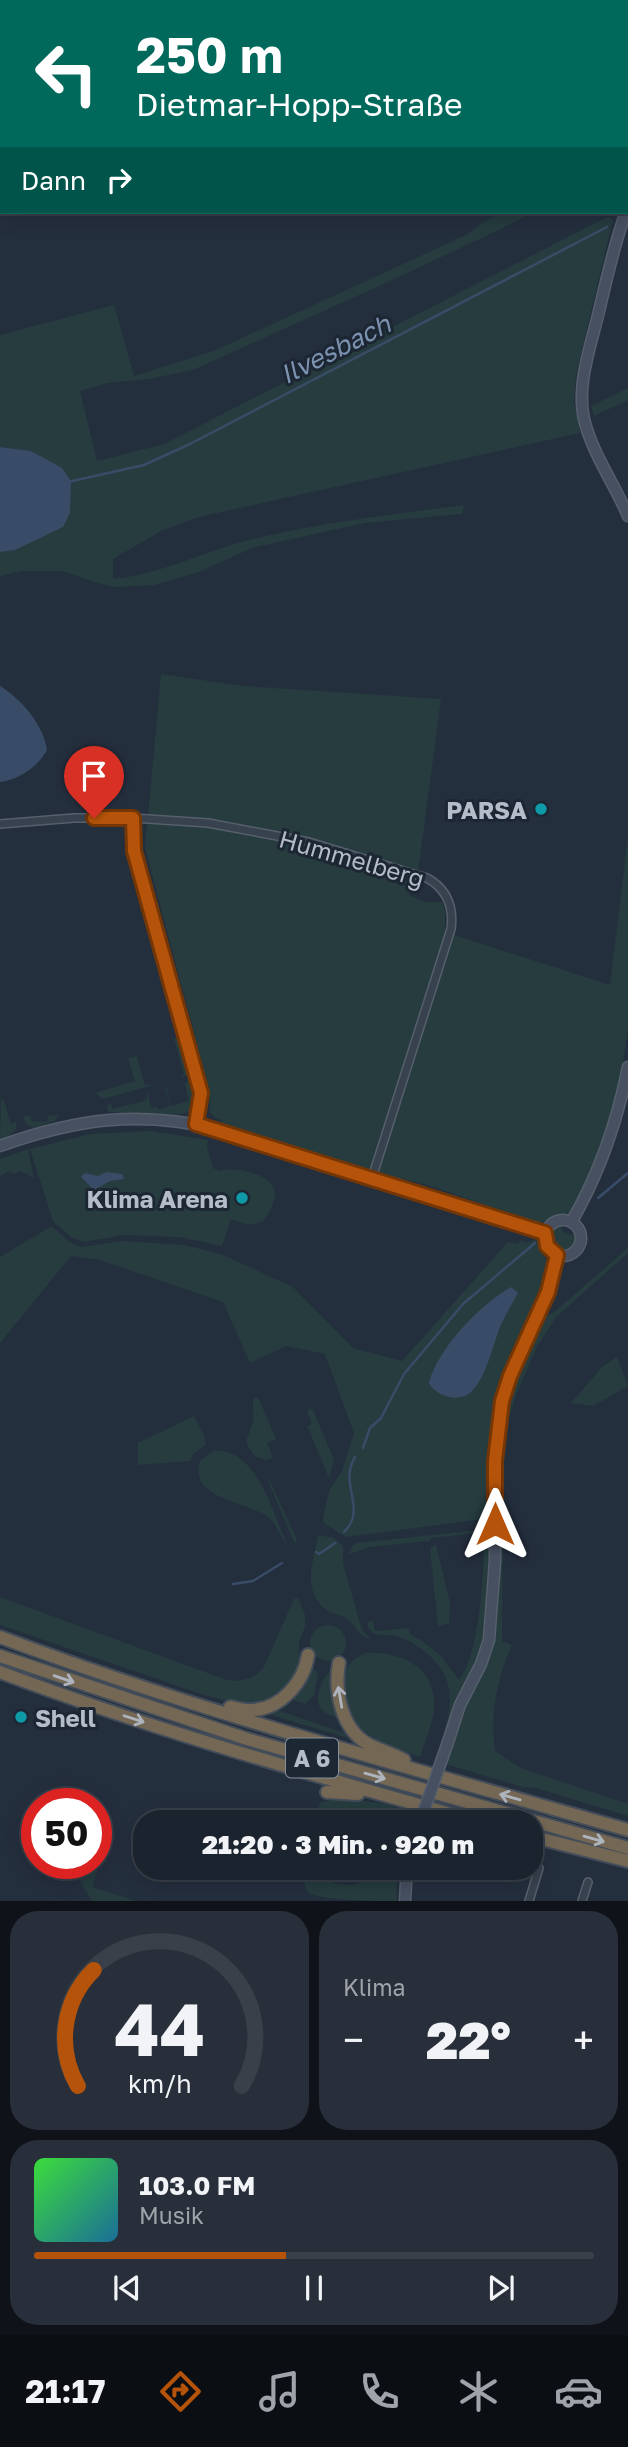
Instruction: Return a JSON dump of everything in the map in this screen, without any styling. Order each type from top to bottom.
[{"type":"highway","name":"A 6","points":[[0,1637],[195,1704],[628,1830]]},
{"type":"highway","name":"A 6","points":[[195,1704],[248,1711],[272,1706],[285,1697],[299,1679],[308,1655]]},
{"type":"highway","name":"A 6","points":[[0,1656],[260,1743],[628,1849]]},
{"type":"highway","name":"A 6","points":[[339,1663],[339,1696],[345,1718],[352,1730],[364,1742],[395,1755],[422,1771]]},
{"type":"highway","points":[[0,1672],[216,1745],[436,1810]]},
{"type":"highway","points":[[327,1792],[393,1798]]},
{"type":"highway","points":[[543,1839],[628,1861]]},
{"type":"main road","points":[[625,214],[614,248],[593,335],[582,404],[590,437],[628,516]]},
{"type":"main road","points":[[572,1221],[611,1140],[628,1067]]},
{"type":"main road","points":[[0,1146],[57,1128],[108,1119],[146,1118],[196,1124],[545,1233]]},
{"type":"main road","points":[[556,1221],[572,1221],[581,1231],[580,1245],[571,1254],[557,1255],[547,1246],[545,1233],[550,1224],[556,1221]]},
{"type":"main road","points":[[424,1810],[460,1705],[481,1664],[489,1640],[495,1561],[495,1461],[502,1401],[510,1376],[548,1292],[557,1255]]},
{"type":"main road","points":[[405,1901],[406,1880]]},
{"type":"street","name":"Hummelberg","points":[[0,824],[74,818],[133,818],[208,823],[309,842],[436,883],[446,895],[452,915],[451,929],[372,1178]]},
{"type":"street","points":[[133,818],[134,851],[201,1093],[196,1124]]},
{"type":"street","points":[[529,1901],[535,1880]]},
{"type":"street","points":[[582,1901],[588,1882]]},
{"type":"green space","points":[[497,214],[529,214],[388,282],[193,370],[108,383],[80,391],[97,461],[164,444],[607,217],[613,219],[576,375],[574,402],[580,433],[199,517],[163,530],[113,559],[113,579],[150,572],[239,543],[308,527],[464,505],[462,514],[365,523],[252,548],[199,572],[154,585],[114,587],[63,571],[22,571],[0,576],[0,552],[15,550],[31,451],[0,447],[0,335],[114,305],[134,376],[216,350],[464,236]]},
{"type":"green space","points":[[628,388],[628,400],[594,416],[591,406]]},
{"type":"green space","points":[[161,674],[244,686],[441,699],[420,858],[416,881],[409,895],[426,902],[442,902],[445,932],[610,985],[628,836],[628,1029],[619,1091],[608,1135],[570,1212],[539,1224],[434,1187],[355,1167],[221,1125],[222,1120],[210,1113],[209,1089],[145,848]]},
{"type":"green space","points":[[178,1037],[189,1075],[180,1077],[184,1074],[174,1039],[169,1040]]},
{"type":"green space","points":[[142,1055],[137,1057],[145,1085],[150,1086],[103,1099],[95,1093],[135,1081],[128,1058]]},
{"type":"green space","points":[[190,1081],[192,1104],[189,1112],[108,1112],[107,1105],[111,1104],[113,1109],[147,1100],[146,1094],[153,1092],[148,1095],[151,1108],[157,1107],[158,1110],[170,1106],[166,1090],[160,1090],[171,1087],[167,1090],[171,1106],[189,1101],[185,1084],[179,1085]]},
{"type":"green space","points":[[3,1098],[11,1124],[16,1122],[16,1129],[0,1140],[1,1099]]},
{"type":"green space","points":[[58,1115],[55,1121],[33,1128],[26,1124],[23,1116],[31,1116],[31,1121],[47,1122],[48,1116]]},
{"type":"green space","points":[[151,1131],[208,1140],[207,1147],[213,1168],[219,1171],[233,1169],[252,1172],[267,1180],[273,1186],[275,1196],[262,1222],[248,1225],[231,1219],[222,1246],[179,1237],[124,1235],[84,1242],[71,1237],[53,1221],[30,1149],[90,1134]]},
{"type":"green space","points":[[28,1149],[34,1178],[21,1171],[14,1174],[9,1171],[0,1176],[0,1159]]},
{"type":"green space","points":[[561,1224],[562,1231],[571,1235],[576,1232],[577,1236],[573,1248],[563,1253],[554,1249],[549,1239],[552,1229]]},
{"type":"green space","points":[[52,1226],[68,1241],[81,1247],[123,1241],[185,1245],[223,1255],[293,1287],[353,1348],[402,1361],[508,1242],[519,1244],[520,1240],[528,1243],[535,1239],[547,1265],[544,1288],[533,1324],[496,1411],[492,1437],[490,1514],[484,1519],[346,1537],[324,1523],[329,1491],[342,1471],[354,1433],[325,1354],[286,1346],[250,1363],[223,1302],[100,1260],[71,1256],[0,1343],[0,1257]]},
{"type":"green space","points":[[628,1248],[628,1253],[556,1317],[537,1347],[516,1395],[508,1422],[503,1472],[502,1641],[512,1645],[502,1670],[493,1724],[495,1751],[521,1768],[628,1804],[628,1816],[446,1764],[493,1641],[498,1461],[508,1391],[541,1318],[553,1313]]},
{"type":"green space","points":[[617,1357],[628,1386],[593,1406],[571,1403],[602,1367]]},
{"type":"green space","points":[[258,1397],[276,1439],[267,1443],[273,1458],[266,1460],[256,1457],[247,1443],[253,1421],[253,1399]]},
{"type":"green space","points":[[309,1409],[313,1410],[334,1460],[329,1478],[307,1426],[312,1424],[307,1412]]},
{"type":"green space","points":[[194,1416],[205,1437],[205,1445],[193,1454],[190,1461],[138,1465],[138,1443]]},
{"type":"green space","points":[[213,1451],[228,1453],[241,1459],[252,1470],[269,1499],[287,1544],[269,1518],[222,1497],[203,1484],[199,1474],[200,1461]]},
{"type":"green space","points":[[269,1479],[297,1540],[296,1542],[294,1542]]},
{"type":"green space","points":[[476,1533],[431,1538],[429,1541],[370,1547],[349,1554],[356,1543]]},
{"type":"green space","points":[[318,1535],[334,1538],[343,1546],[343,1564],[360,1623],[371,1639],[346,1618],[325,1609],[313,1593],[311,1574]]},
{"type":"green space","points":[[484,1536],[491,1551],[485,1640],[458,1698],[445,1738],[443,1737],[450,1701],[447,1681],[442,1671],[435,1661],[415,1645],[396,1636],[374,1634],[367,1622],[373,1620],[375,1631],[408,1628],[411,1635],[442,1657],[459,1680],[466,1668],[476,1632],[482,1590]]},
{"type":"green space","points":[[436,1545],[450,1603],[449,1624],[438,1626],[430,1548]]},
{"type":"green space","points":[[0,1597],[235,1681],[250,1678],[263,1669],[294,1599],[298,1598],[305,1615],[305,1626],[299,1643],[300,1669],[289,1687],[264,1704],[240,1704],[204,1695],[0,1625]]},
{"type":"green space","points":[[328,1625],[340,1631],[346,1643],[340,1655],[328,1661],[316,1655],[310,1643],[316,1631]]},
{"type":"green space","points":[[366,1653],[404,1659],[424,1673],[430,1683],[434,1695],[434,1710],[420,1757],[370,1736],[350,1712],[345,1701],[344,1678],[355,1659]]},
{"type":"green space","points":[[310,1667],[318,1672],[314,1696],[305,1704],[290,1699]]},
{"type":"green space","points":[[333,1672],[340,1716],[338,1718],[324,1711],[318,1702],[323,1681],[328,1673]]},
{"type":"green space","points":[[277,1710],[342,1732],[355,1740],[268,1714]]},
{"type":"green space","points":[[337,1797],[400,1809],[318,1810],[320,1803]]},
{"type":"green space","points":[[78,1879],[95,1879],[92,1887],[136,1901],[92,1901]]},
{"type":"green space","points":[[305,1880],[326,1880],[350,1885],[367,1880],[396,1880],[397,1901],[317,1896],[309,1893]]},
{"type":"water","points":[[0,447],[31,451],[62,468],[71,481],[70,513],[63,527],[15,550],[0,552]]},
{"type":"water","points":[[0,686],[30,713],[41,731],[47,750],[27,772],[0,782]]},
{"type":"water","points":[[107,1172],[122,1174],[124,1179],[110,1181],[94,1190],[81,1177],[85,1173],[98,1176]]},
{"type":"water","points":[[511,1287],[518,1293],[502,1323],[485,1370],[476,1386],[469,1394],[459,1397],[449,1397],[436,1391],[429,1383],[441,1356],[451,1342],[486,1305]]},
{"type":"waterway","name":"Ilvesbach","points":[[68,482],[144,465],[190,444],[607,227]]},
{"type":"waterway","points":[[598,1198],[628,1173]]},
{"type":"waterway","points":[[363,1448],[370,1428],[381,1418],[404,1374],[463,1304],[535,1243]]},
{"type":"waterway","points":[[344,1532],[351,1523],[353,1514],[349,1477],[355,1457]]},
{"type":"waterway","points":[[316,1552],[319,1554],[335,1543]]},
{"type":"waterway","points":[[233,1584],[253,1581],[282,1563]]},
{"type":"place","name":"PARSA","points":[[541,809]]},
{"type":"place","name":"Klima Arena","points":[[242,1198]]},
{"type":"place","name":"Shell","points":[[21,1717]]},
{"type":"route","points":[[94,818],[133,818],[134,851],[201,1093],[196,1124],[545,1233],[547,1246],[557,1255],[548,1292],[510,1376],[502,1401],[495,1461],[495,1524]]}]
